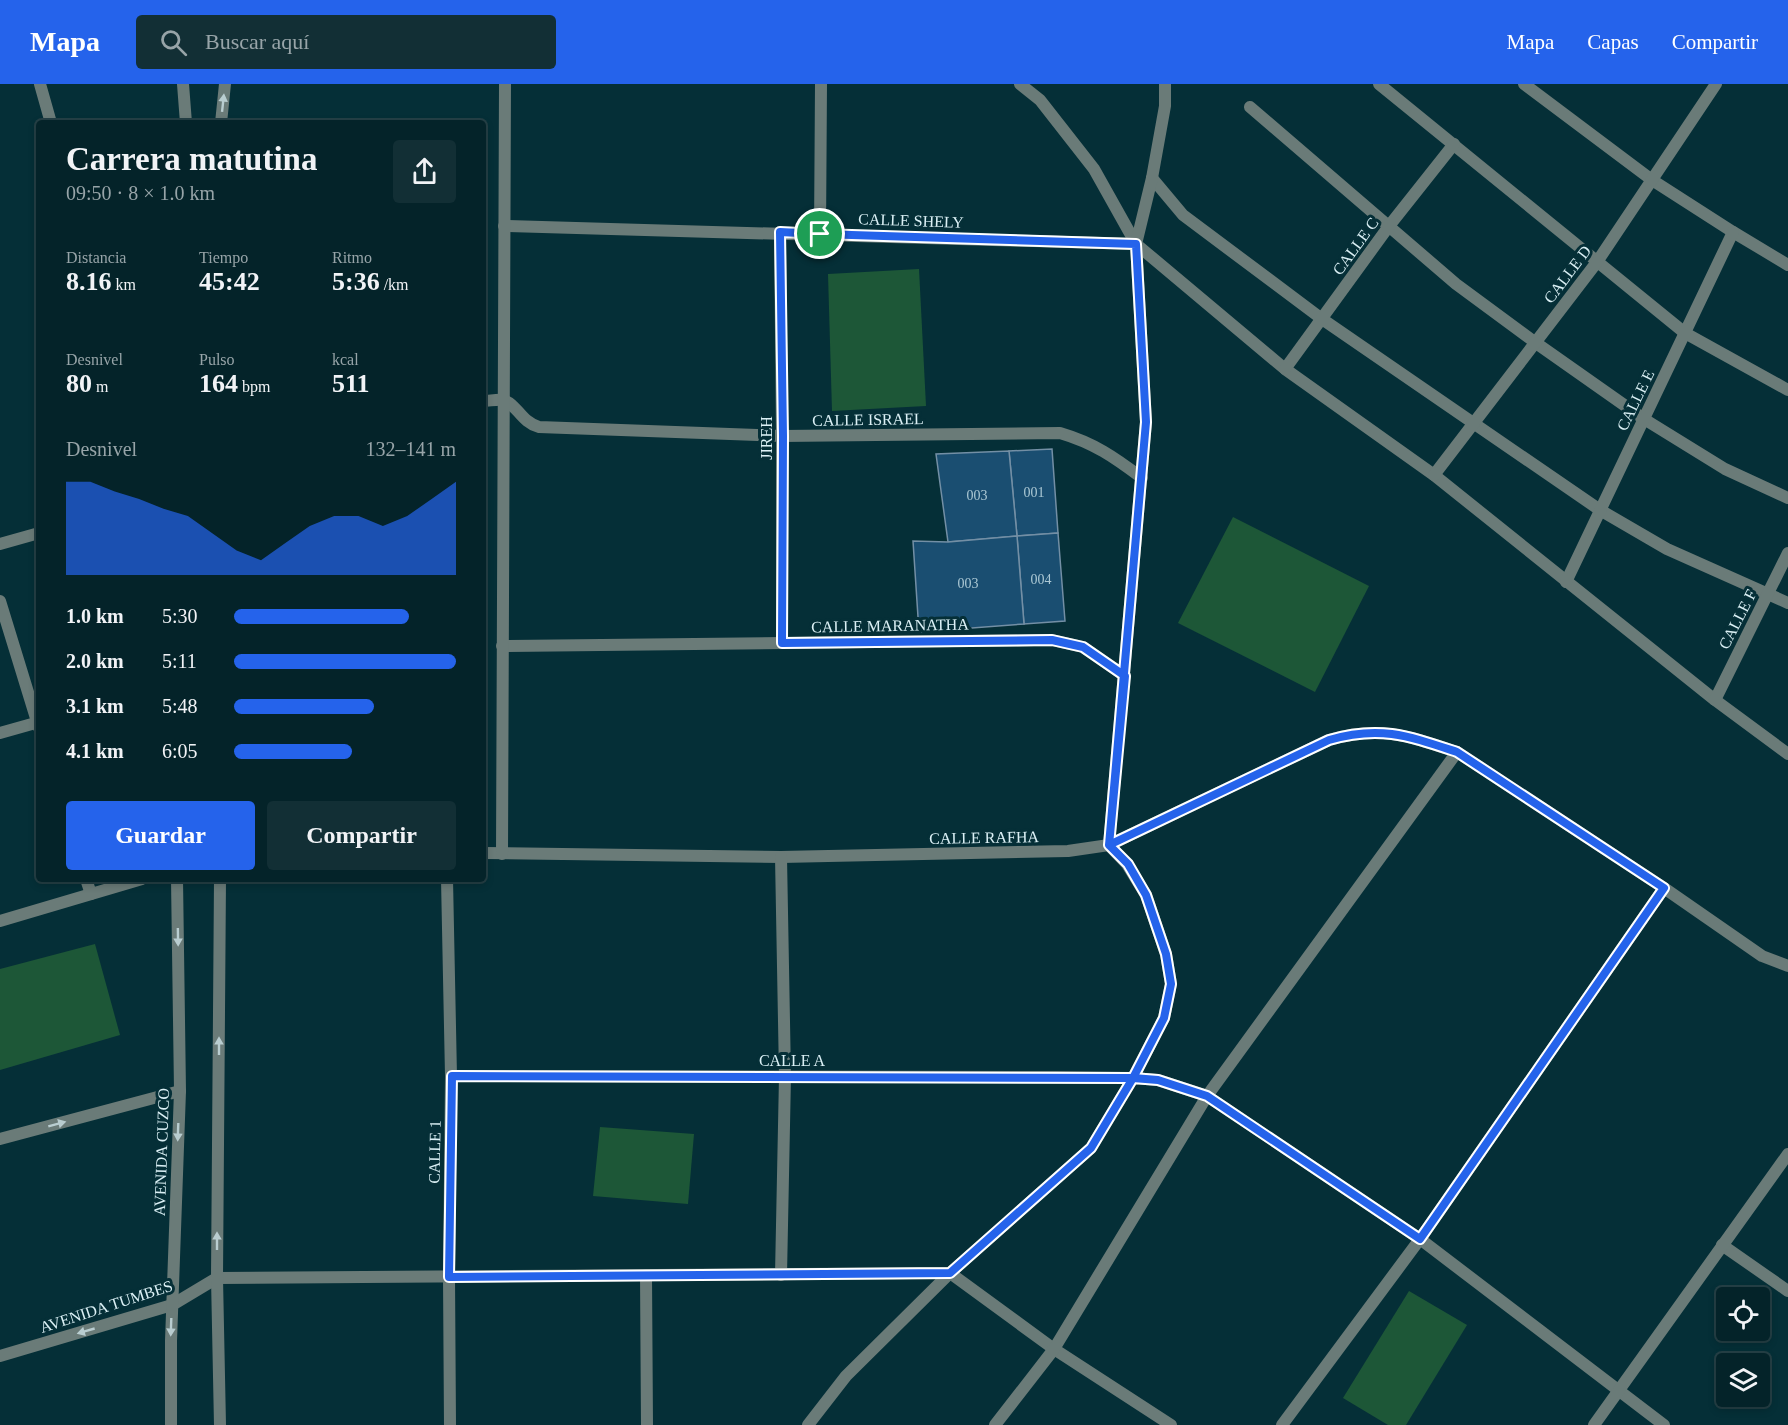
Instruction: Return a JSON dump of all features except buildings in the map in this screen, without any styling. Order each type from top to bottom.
[{"type":"street","points":[[40,84],[50,120]]},
{"type":"street","points":[[183,84],[186,120]]},
{"type":"street","points":[[220,120],[225,84]]},
{"type":"street","points":[[502,854],[505,84]]},
{"type":"street","points":[[820,234],[821,84]]},
{"type":"street","points":[[1020,84],[1040,100],[1094,169],[1136,244],[1285,369],[1434,475],[1715,700],[1788,754]]},
{"type":"street","points":[[808,1425],[846,1376],[950,1273],[1091,1148],[1133,1078],[1164,1018],[1171,984],[1166,954],[1146,895],[1128,864],[1109,845],[1146,422],[1136,244],[1152,178],[1165,106],[1165,84]]},
{"type":"street","points":[[1379,84],[1685,333],[1788,390]]},
{"type":"street","points":[[1524,84],[1652,180],[1788,264]]},
{"type":"street","name":"CALLE D","points":[[1434,475],[1597,262],[1716,84]]},
{"type":"street","points":[[1250,107],[1456,284],[1644,419],[1725,469],[1788,498]]},
{"type":"street","name":"CALLE C","points":[[1285,369],[1389,226],[1454,144]]},
{"type":"street","points":[[1152,178],[1183,215],[1322,319],[1600,510],[1667,549],[1788,603]]},
{"type":"street","name":"CALLE SHELY","points":[[504,226],[780,232],[1136,244]]},
{"type":"street","name":"JIREH","points":[[780,232],[783,436],[782,643]]},
{"type":"street","name":"CALLE E","points":[[1566,582],[1733,232]]},
{"type":"street","points":[[486,401],[503,400]]},
{"type":"street","name":"CALLE ISRAEL","points":[[503,400],[514,408],[526,422],[539,427],[783,436],[1060,433],[1092,444],[1142,478]]},
{"type":"street","points":[[0,544],[36,534]]},
{"type":"street","name":"CALLE F","points":[[1715,700],[1788,553]]},
{"type":"street","points":[[0,602],[36,718]]},
{"type":"street","name":"CALLE MARANATHA","points":[[502,646],[1052,640],[1083,647],[1125,676]]},
{"type":"street","points":[[0,733],[36,724]]},
{"type":"street","name":"CALLE RAFHA","points":[[486,853],[781,857],[1068,851],[1109,845],[1329,740],[1352,733],[1377,732],[1399,735],[1457,752],[1664,888],[1762,956],[1788,966]]},
{"type":"street","points":[[995,1425],[1054,1349],[1207,1096],[1457,752]]},
{"type":"street","points":[[781,857],[785,1076],[781,1275]]},
{"type":"street","points":[[87,882],[91,894]]},
{"type":"street","points":[[0,921],[132,882]]},
{"type":"street","name":"AVENIDA CUZCO","points":[[171,1425],[172,1305],[180,1091],[177,882]]},
{"type":"street","points":[[220,882],[217,1278],[220,1425]]},
{"type":"street","name":"CALLE 1","points":[[447,882],[452,1076],[449,1277],[450,1425]]},
{"type":"street","points":[[1282,1425],[1420,1239],[1664,888]]},
{"type":"street","name":"CALLE A","points":[[452,1076],[785,1076],[1158,1080],[1207,1096],[1420,1239],[1664,1425]]},
{"type":"street","points":[[0,1139],[180,1091]]},
{"type":"street","points":[[1594,1425],[1788,1154]]},
{"type":"street","points":[[1722,1245],[1788,1291]]},
{"type":"street","points":[[217,1278],[950,1273],[1054,1349],[1171,1425]]},
{"type":"street","points":[[646,1275],[647,1425]]},
{"type":"street","name":"AVENIDA TUMBES","points":[[0,1356],[172,1305],[217,1278]]},
{"type":"green space","points":[[919,269],[926,406],[832,411],[828,274]]},
{"type":"green space","points":[[1233,517],[1369,586],[1315,692],[1178,623]]},
{"type":"green space","points":[[95,944],[120,1035],[0,1070],[0,969]]},
{"type":"green space","points":[[600,1127],[694,1134],[688,1204],[593,1196]]},
{"type":"green space","points":[[1409,1291],[1467,1325],[1406,1425],[1388,1425],[1343,1398]]},
{"type":"route","points":[[820,234],[780,232],[783,436],[782,643],[1052,640],[1083,647],[1125,676],[1117,760],[1109,845],[1329,740],[1352,733],[1377,732],[1420,740],[1457,752],[1664,888],[1420,1239],[1207,1096],[1158,1080],[1133,1078],[452,1076],[449,1277],[950,1273],[1091,1148],[1133,1078],[1164,1018],[1171,984],[1166,954],[1146,895],[1128,864],[1109,845],[1125,676],[1146,422],[1136,244],[820,234]]}]
